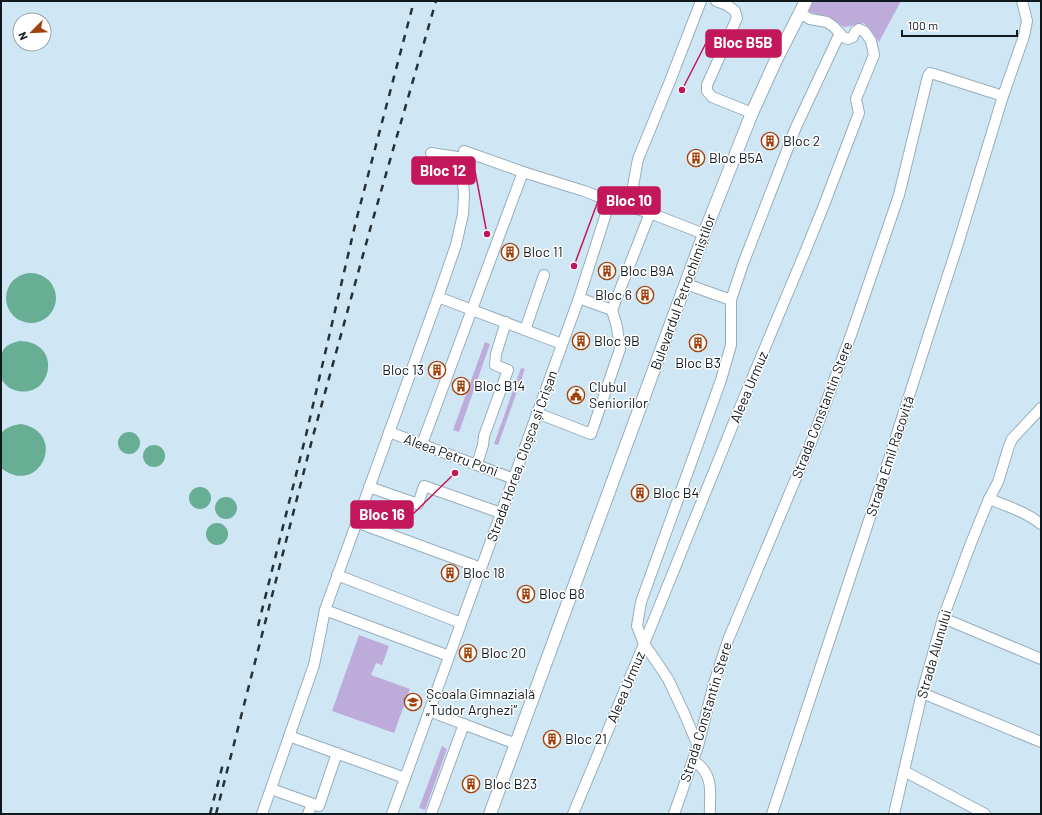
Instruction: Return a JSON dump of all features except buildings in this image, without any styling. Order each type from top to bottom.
[{"type":"main road","name":"Bulevardul Petrochimiștilor","points":[[490,814],[704,234],[752,112],[806,1]]},
{"type":"street","points":[[626,206],[631,197],[638,159],[701,1]]},
{"type":"street","points":[[716,1],[727,5],[734,11],[737,18],[707,85],[707,91],[712,97],[752,112]]},
{"type":"street","name":"Strada Emil Racoviță","points":[[772,814],[958,244],[1002,96],[1024,36],[1027,21],[1022,1]]},
{"type":"street","points":[[698,746],[668,679],[644,644],[637,626],[641,602],[721,380],[730,345],[731,300],[743,264],[796,127],[840,33],[827,22],[810,18],[800,13]]},
{"type":"street","name":"Aleea Urmuz","points":[[573,814],[822,212],[859,113],[856,99],[874,55],[871,40],[865,32],[859,29],[855,32],[853,37],[848,39],[843,37],[840,33]]},
{"type":"street","name":"Strada Constantin Stere","points":[[674,814],[698,746],[714,683],[728,640],[812,440],[851,336],[899,195],[928,76],[930,73],[934,74],[1002,96]]},
{"type":"street","points":[[262,814],[314,665],[324,610],[456,245],[463,214],[464,194],[462,173],[464,151],[610,201],[650,213],[704,234]]},
{"type":"street","points":[[431,153],[464,158]]},
{"type":"street","points":[[422,444],[523,172]]},
{"type":"street","name":"Strada Horea, Cloșca și Crișan","points":[[392,814],[579,298],[610,201]]},
{"type":"street","points":[[537,413],[591,434],[620,348],[617,326],[612,310],[650,213]]},
{"type":"street","points":[[525,330],[544,276]]},
{"type":"street","points":[[686,284],[731,300]]},
{"type":"street","points":[[438,297],[562,344]]},
{"type":"street","points":[[579,298],[612,310]]},
{"type":"street","points":[[476,464],[484,445],[484,436],[508,370],[495,365],[496,354],[506,322]]},
{"type":"street","name":"Strada Alunului","points":[[894,814],[922,693],[943,618],[989,499],[998,482],[1012,439],[1041,408]]},
{"type":"street","name":"Aleea Petru Poni","points":[[389,432],[514,479]]},
{"type":"street","points":[[369,487],[418,504],[424,486],[501,513]]},
{"type":"street","points":[[989,499],[1013,508],[1035,519],[1041,524]]},
{"type":"street","points":[[356,522],[481,568]]},
{"type":"street","points":[[337,575],[461,622]]},
{"type":"street","points":[[324,610],[449,656]]},
{"type":"street","points":[[943,618],[1041,659]]},
{"type":"street","points":[[922,693],[1041,742]]},
{"type":"street","points":[[429,710],[516,744]]},
{"type":"street","points":[[431,814],[464,724]]},
{"type":"street","points":[[290,736],[405,778]]},
{"type":"street","points":[[271,789],[319,806],[337,753]]},
{"type":"street","points":[[693,760],[702,768],[709,781],[711,796],[710,814]]},
{"type":"street","points":[[904,771],[985,814]]},
{"type":"street","points":[[308,814],[312,804]]},
{"type":"shaded area","points":[[813,1],[901,1],[879,42],[864,23],[845,27],[808,11]]},
{"type":"shaded area","points":[[26,273],[36,273],[49,280],[56,293],[56,303],[49,316],[36,323],[26,323],[17,319],[10,312],[6,303],[6,293],[10,284],[17,277]]},
{"type":"shaded area","points":[[19,341],[33,343],[42,350],[47,359],[48,369],[45,378],[39,386],[30,391],[18,391],[11,389],[5,384],[1,376],[2,353],[6,347]]},
{"type":"shaded area","points":[[485,342],[490,344],[459,432],[453,430]]},
{"type":"shaded area","points":[[521,368],[525,369],[498,445],[494,444]]},
{"type":"shaded area","points":[[21,424],[35,430],[43,439],[46,450],[43,461],[37,470],[27,475],[15,475],[1,468],[1,433],[10,427]]},
{"type":"shaded area","points":[[129,432],[137,435],[140,443],[137,451],[129,454],[121,451],[118,443],[121,435]]},
{"type":"shaded area","points":[[154,445],[162,448],[165,456],[162,464],[154,467],[146,464],[143,456],[146,448]]},
{"type":"shaded area","points":[[196,487],[204,487],[211,494],[211,502],[204,509],[196,509],[189,502],[189,494]]},
{"type":"shaded area","points":[[222,497],[230,497],[237,504],[237,512],[230,519],[222,519],[215,512],[215,504]]},
{"type":"shaded area","points":[[213,523],[221,523],[228,530],[228,538],[221,545],[213,545],[206,538],[206,530]]},
{"type":"shaded area","points":[[359,635],[389,646],[382,665],[376,663],[371,675],[410,689],[394,733],[332,711]]},
{"type":"shaded area","points":[[442,746],[447,749],[425,810],[419,808]]},
{"type":"railway","points":[[258,626],[306,435],[356,221],[414,1]]},
{"type":"railway","points":[[216,814],[313,436],[371,226],[436,1]]},
{"type":"railway","points":[[210,814],[224,760]]},
{"type":"place","name":"Bloc B5B","points":[[682,90]]},
{"type":"place","name":"Bloc 2","points":[[770,141]]},
{"type":"place","name":"Bloc B5A","points":[[696,158]]},
{"type":"place","name":"Bloc 12","points":[[487,234]]},
{"type":"place","name":"Bloc 11","points":[[510,252]]},
{"type":"place","name":"Bloc 10","points":[[574,266]]},
{"type":"place","name":"Bloc B9A","points":[[607,271]]},
{"type":"place","name":"Bloc 6","points":[[645,295]]},
{"type":"place","name":"Bloc 9B","points":[[581,341]]},
{"type":"place","name":"Bloc B3","points":[[698,343]]},
{"type":"place","name":"Bloc 13","points":[[437,370]]},
{"type":"place","name":"Bloc B14","points":[[461,386]]},
{"type":"place","name":"Clubul Seniorilor","points":[[576,395]]},
{"type":"place","name":"Bloc 16","points":[[455,473]]},
{"type":"place","name":"Bloc B4","points":[[640,493]]},
{"type":"place","name":"Bloc 18","points":[[450,573]]},
{"type":"place","name":"Bloc B8","points":[[526,594]]},
{"type":"place","name":"Bloc 20","points":[[468,653]]},
{"type":"place","name":"Școala Gimnazială „Tudor Arghezi”","points":[[413,702]]},
{"type":"place","name":"Bloc 21","points":[[552,739]]},
{"type":"place","name":"Bloc B23","points":[[471,784]]}]
